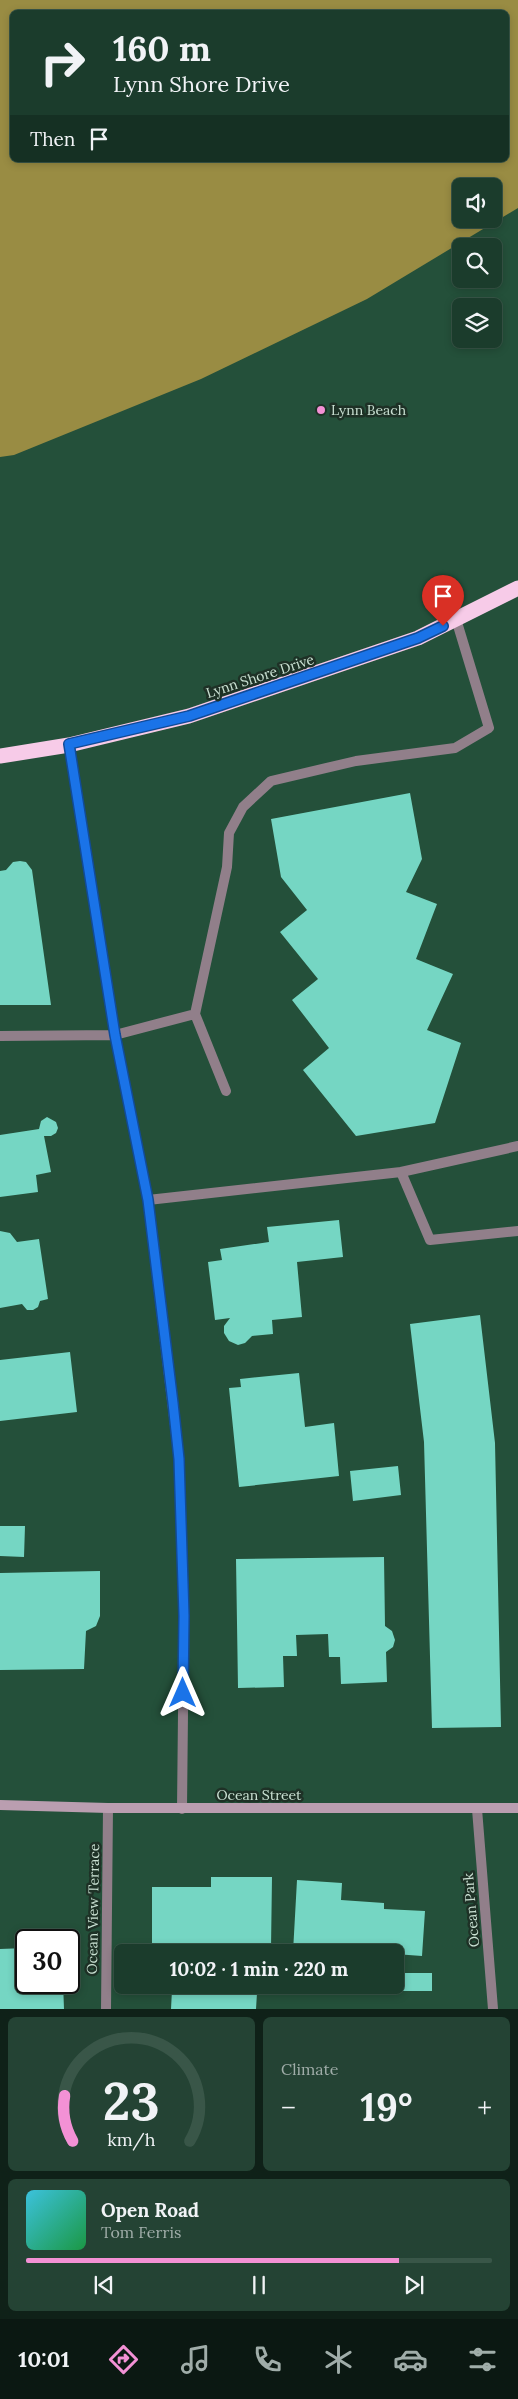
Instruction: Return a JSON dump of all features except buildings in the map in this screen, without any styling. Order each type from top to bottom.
[{"type":"highway","name":"Lynn Shore Drive","points":[[0,756],[69,744],[189,716],[418,638],[518,588]]},
{"type":"street","points":[[226,1091],[195,1014],[228,868],[229,833],[243,807],[271,781],[356,761],[455,748],[489,728],[456,619]]},
{"type":"street","points":[[69,744],[115,1035],[148,1200],[179,1459],[184,1616],[182,1808]]},
{"type":"street","points":[[0,1036],[115,1035],[195,1014]]},
{"type":"street","points":[[148,1200],[402,1172],[518,1146]]},
{"type":"street","points":[[402,1172],[430,1240],[518,1231]]},
{"type":"street","name":"Ocean Street","points":[[0,1805],[108,1808],[518,1808]]},
{"type":"street","name":"Ocean View Terrace","points":[[106,2009],[108,1808]]},
{"type":"street","name":"Ocean Park","points":[[477,1809],[493,2009]]},
{"type":"shaded area","points":[[0,0],[518,0],[518,208],[502,218],[502,178],[452,178],[452,228],[485,228],[468,238],[452,238],[452,248],[367,299],[201,379],[14,455],[0,457]]},
{"type":"place","name":"Lynn Beach","points":[[321,410]]},
{"type":"route","points":[[183,1693],[184,1616],[179,1459],[173,1403],[148,1200],[115,1035],[69,744],[189,716],[418,638],[443,626]]}]
